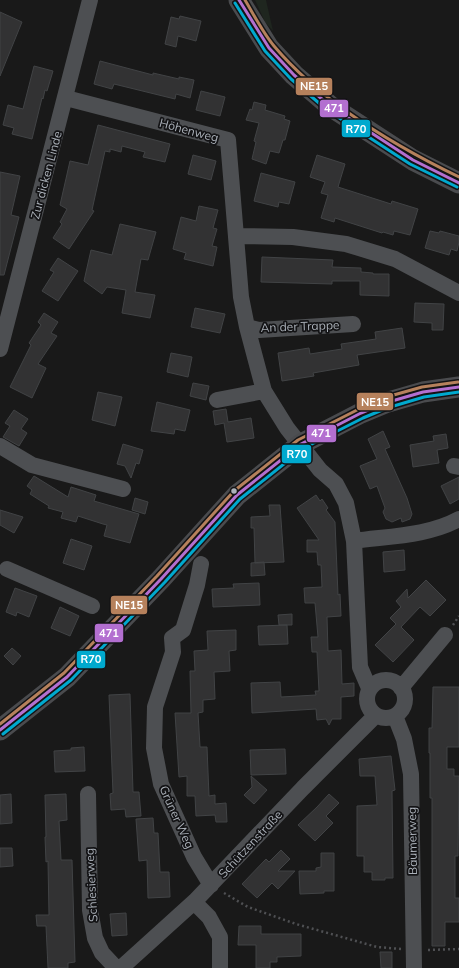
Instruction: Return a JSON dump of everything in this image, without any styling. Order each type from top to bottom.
[{"type":"main road","points":[[239,0],[269,48],[294,75],[330,106],[413,160],[459,183]]},
{"type":"main road","points":[[0,730],[67,678],[161,579],[237,495],[301,444],[385,402],[423,392],[459,387]]},
{"type":"street","name":"Zur dicken Linde","points":[[0,349],[66,98],[90,0]]},
{"type":"street","name":"Höhenweg","points":[[66,98],[228,140],[241,297],[247,327],[264,391],[288,428],[301,444]]},
{"type":"street","points":[[236,236],[293,237],[346,244],[395,260],[459,293]]},
{"type":"street","name":"An der Trappe","points":[[247,327],[260,330],[353,324]]},
{"type":"street","points":[[217,400],[264,391]]},
{"type":"street","points":[[301,444],[320,470],[336,484],[346,503],[354,541],[360,667],[369,688],[366,699],[367,706],[370,712],[375,716],[388,719],[400,712],[404,706],[405,697],[402,688],[395,682],[389,680],[378,682],[369,688]]},
{"type":"street","points":[[0,446],[32,465],[123,489]]},
{"type":"street","points":[[354,541],[425,531],[447,525],[459,519]]},
{"type":"street","name":"Grüner Weg","points":[[201,564],[197,585],[183,630],[172,638],[173,652],[155,707],[154,748],[161,784],[194,857],[211,885]]},
{"type":"street","points":[[7,569],[92,606]]},
{"type":"street","points":[[402,688],[446,635]]},
{"type":"street","name":"Schützenstraße","points":[[121,968],[194,902],[303,788],[375,716]]},
{"type":"street","name":"Bäumerweg","points":[[395,716],[404,738],[411,774],[414,968]]},
{"type":"street","name":"Schlesierweg","points":[[88,794],[90,910],[95,938],[102,952],[116,968]]},
{"type":"street","points":[[194,902],[209,917],[220,937],[220,968]]},
{"type":"path","points":[[211,885],[248,907],[288,922],[377,947],[414,950],[459,949]]},
{"type":"shaded area","points":[[255,0],[266,0],[273,31],[265,22]]},
{"type":"building","points":[[0,12],[22,22],[0,76]]},
{"type":"building","points":[[180,16],[201,21],[196,41],[178,36],[176,47],[165,44],[171,17],[179,19]]},
{"type":"building","points":[[100,61],[153,75],[153,73],[179,79],[179,77],[194,80],[190,98],[176,94],[175,99],[114,84],[112,89],[94,84]]},
{"type":"building","points":[[34,66],[53,71],[47,91],[45,90],[43,99],[42,98],[32,139],[12,134],[14,128],[3,125],[8,105],[23,109]]},
{"type":"building","points":[[201,91],[225,97],[220,116],[196,110]]},
{"type":"building","points":[[254,102],[266,105],[265,110],[285,116],[284,119],[290,121],[285,140],[283,140],[279,153],[270,151],[266,164],[252,159],[256,142],[254,141],[259,123],[246,120],[250,109],[252,110]]},
{"type":"building","points":[[98,125],[170,144],[165,162],[143,157],[145,152],[122,146],[121,152],[110,149],[110,152],[105,151],[92,210],[94,211],[69,249],[53,238],[62,224],[60,222],[67,209],[60,205],[70,161],[88,165]]},
{"type":"building","points":[[193,155],[216,161],[211,180],[188,174]]},
{"type":"building","points":[[317,155],[345,164],[338,187],[391,204],[392,201],[418,209],[410,235],[394,231],[393,235],[382,233],[335,218],[334,222],[321,218],[328,195],[321,193],[325,182],[310,177]]},
{"type":"building","points":[[0,172],[20,176],[11,215],[19,217],[4,275],[0,275]]},
{"type":"building","points":[[261,173],[295,182],[289,204],[279,202],[278,207],[254,201]]},
{"type":"building","points":[[199,206],[218,210],[213,228],[217,229],[212,246],[217,247],[213,266],[184,259],[186,253],[173,249],[181,217],[196,221]]},
{"type":"building","points":[[120,224],[156,232],[148,260],[141,259],[135,292],[155,295],[150,318],[122,313],[126,290],[107,287],[102,294],[84,281],[91,250],[112,255]]},
{"type":"building","points":[[430,231],[439,233],[440,231],[459,236],[457,251],[451,249],[449,255],[425,248]]},
{"type":"building","points":[[262,257],[333,260],[332,267],[361,268],[361,272],[389,274],[389,296],[360,295],[360,281],[332,281],[332,284],[261,282]]},
{"type":"building","points":[[58,258],[78,271],[58,301],[42,291],[54,272],[50,270]]},
{"type":"building","points":[[415,303],[444,304],[443,330],[432,330],[432,323],[414,322]]},
{"type":"building","points":[[195,308],[225,314],[220,333],[191,327]]},
{"type":"building","points":[[44,313],[58,322],[51,333],[57,336],[38,364],[46,368],[32,398],[10,387],[31,345],[29,343],[41,325],[38,322]]},
{"type":"building","points":[[402,328],[405,348],[357,355],[359,365],[313,373],[314,376],[282,381],[278,353],[309,348],[310,354],[342,349],[341,344],[376,339],[375,332]]},
{"type":"building","points":[[171,353],[192,357],[188,377],[167,372]]},
{"type":"building","points":[[193,383],[209,386],[206,400],[190,396]]},
{"type":"building","points":[[98,392],[122,397],[115,426],[92,420]]},
{"type":"building","points":[[157,402],[190,410],[185,431],[175,429],[174,434],[151,431]]},
{"type":"building","points":[[226,409],[228,422],[251,418],[254,438],[227,442],[224,423],[215,425],[213,411]]},
{"type":"building","points":[[14,410],[28,419],[21,429],[27,433],[19,446],[3,437],[10,426],[5,423]]},
{"type":"building","points":[[383,431],[390,447],[385,449],[407,498],[412,514],[410,519],[402,522],[401,518],[392,522],[386,519],[383,512],[385,508],[377,486],[370,489],[360,466],[377,459],[368,439]]},
{"type":"building","points":[[446,434],[448,448],[437,450],[439,463],[413,467],[410,445],[434,441],[433,436]]},
{"type":"building","points":[[123,444],[143,450],[139,464],[136,463],[131,478],[125,466],[117,464]]},
{"type":"building","points":[[34,476],[68,497],[71,487],[96,495],[94,501],[139,514],[130,543],[104,536],[107,525],[78,516],[76,522],[61,518],[63,512],[48,508],[49,506],[30,494],[32,490],[27,486]]},
{"type":"building","points":[[459,477],[459,499],[450,504],[441,486]]},
{"type":"building","points":[[316,495],[320,501],[322,499],[328,508],[326,510],[335,522],[338,595],[340,594],[341,616],[327,617],[328,651],[341,650],[342,684],[354,683],[354,696],[341,697],[341,719],[332,719],[329,725],[326,719],[317,720],[316,709],[252,713],[251,683],[280,682],[281,697],[316,695],[315,691],[319,691],[317,652],[312,652],[311,637],[318,637],[315,603],[305,603],[304,588],[322,587],[321,565],[318,565],[317,552],[307,552],[307,540],[319,540],[297,508]]},
{"type":"building","points":[[135,498],[148,502],[145,514],[132,510]]},
{"type":"building","points":[[269,505],[280,505],[284,562],[255,563],[254,528],[251,528],[251,517],[270,516]]},
{"type":"building","points":[[0,510],[23,517],[14,533],[0,525]]},
{"type":"building","points":[[71,539],[92,546],[84,570],[63,563]]},
{"type":"building","points":[[404,550],[405,570],[384,572],[383,552]]},
{"type":"building","points":[[264,562],[265,575],[251,576],[251,563]]},
{"type":"building","points":[[426,580],[446,600],[430,616],[420,607],[401,627],[414,640],[393,662],[375,645],[396,624],[390,618],[401,607],[396,601],[407,589],[408,598]]},
{"type":"building","points":[[259,583],[260,605],[213,607],[212,589],[234,588],[233,584]]},
{"type":"building","points":[[15,588],[37,596],[29,617],[17,612],[16,616],[6,612]]},
{"type":"building","points":[[60,607],[79,616],[70,636],[51,628]]},
{"type":"building","points":[[292,614],[292,625],[279,625],[278,615]]},
{"type":"building","points":[[287,625],[288,644],[259,645],[258,626]]},
{"type":"building","points":[[236,630],[236,650],[229,651],[230,671],[214,672],[215,699],[203,700],[203,712],[198,713],[200,747],[207,747],[209,796],[215,795],[215,804],[226,803],[227,822],[216,822],[215,815],[196,816],[195,796],[187,796],[187,776],[179,777],[175,713],[191,713],[190,671],[195,671],[194,651],[208,650],[207,631]]},
{"type":"building","points":[[12,648],[21,656],[13,665],[4,656]]},
{"type":"building","points":[[433,687],[459,687],[459,747],[447,747],[447,769],[454,769],[454,776],[459,776],[458,856],[455,856],[455,898],[459,898],[459,922],[445,922],[445,946],[432,946],[432,798],[430,798],[429,728],[432,728]]},
{"type":"building","points":[[130,694],[133,792],[139,792],[141,816],[126,817],[125,809],[111,810],[110,794],[113,793],[109,695]]},
{"type":"building","points":[[84,747],[85,771],[55,772],[54,751],[71,750],[71,748]]},
{"type":"building","points":[[285,749],[286,774],[251,775],[250,750]]},
{"type":"building","points":[[391,756],[395,790],[392,791],[393,878],[385,878],[385,880],[372,880],[372,872],[364,872],[364,856],[357,856],[357,806],[377,805],[375,776],[360,776],[359,759]]},
{"type":"building","points":[[251,776],[267,790],[254,804],[244,795],[252,787]]},
{"type":"building","points":[[11,794],[12,823],[0,824],[0,795]]},
{"type":"building","points":[[66,794],[67,820],[59,821],[61,860],[72,860],[75,962],[68,963],[68,968],[48,968],[46,926],[37,926],[36,915],[49,915],[48,861],[46,862],[45,837],[45,795]]},
{"type":"building","points":[[329,794],[339,803],[326,816],[333,823],[315,841],[298,825]]},
{"type":"building","points":[[153,818],[154,833],[158,833],[160,872],[169,872],[170,897],[148,898],[147,860],[139,861],[136,819]]},
{"type":"building","points":[[0,848],[12,848],[13,866],[0,867]]},
{"type":"building","points":[[281,850],[290,859],[278,871],[295,871],[278,889],[272,883],[257,898],[242,884],[266,859],[269,862]]},
{"type":"building","points":[[321,853],[334,853],[334,891],[300,894],[299,871],[316,871],[316,868],[321,867]]},
{"type":"building","points":[[126,913],[127,935],[112,936],[110,914]]},
{"type":"building","points":[[239,926],[261,926],[261,934],[301,934],[301,956],[277,957],[277,962],[270,962],[270,968],[256,968],[256,945],[238,945]]},
{"type":"building","points":[[380,952],[392,952],[392,968],[381,968]]},
{"type":"transit line","name":"471","points":[[239,0],[269,48],[294,75],[330,106],[413,160],[459,183]]},
{"type":"transit line","name":"NE15","points":[[245,0],[262,30],[274,46],[293,67],[314,86],[336,104],[384,137],[459,177]]},
{"type":"transit line","name":"R70","points":[[235,3],[265,51],[291,79],[327,110],[410,164],[457,187]]},
{"type":"transit line","name":"NE15","points":[[0,724],[64,673],[157,576],[234,491],[298,440],[383,398],[422,387],[458,382]]},
{"type":"transit line","name":"471","points":[[0,730],[67,677],[161,579],[237,495],[301,444],[361,413],[385,403],[423,392],[459,387]]},
{"type":"transit line","name":"R70","points":[[3,734],[71,680],[165,582],[240,499],[304,448],[363,418],[387,408],[424,397],[459,392]]}]
